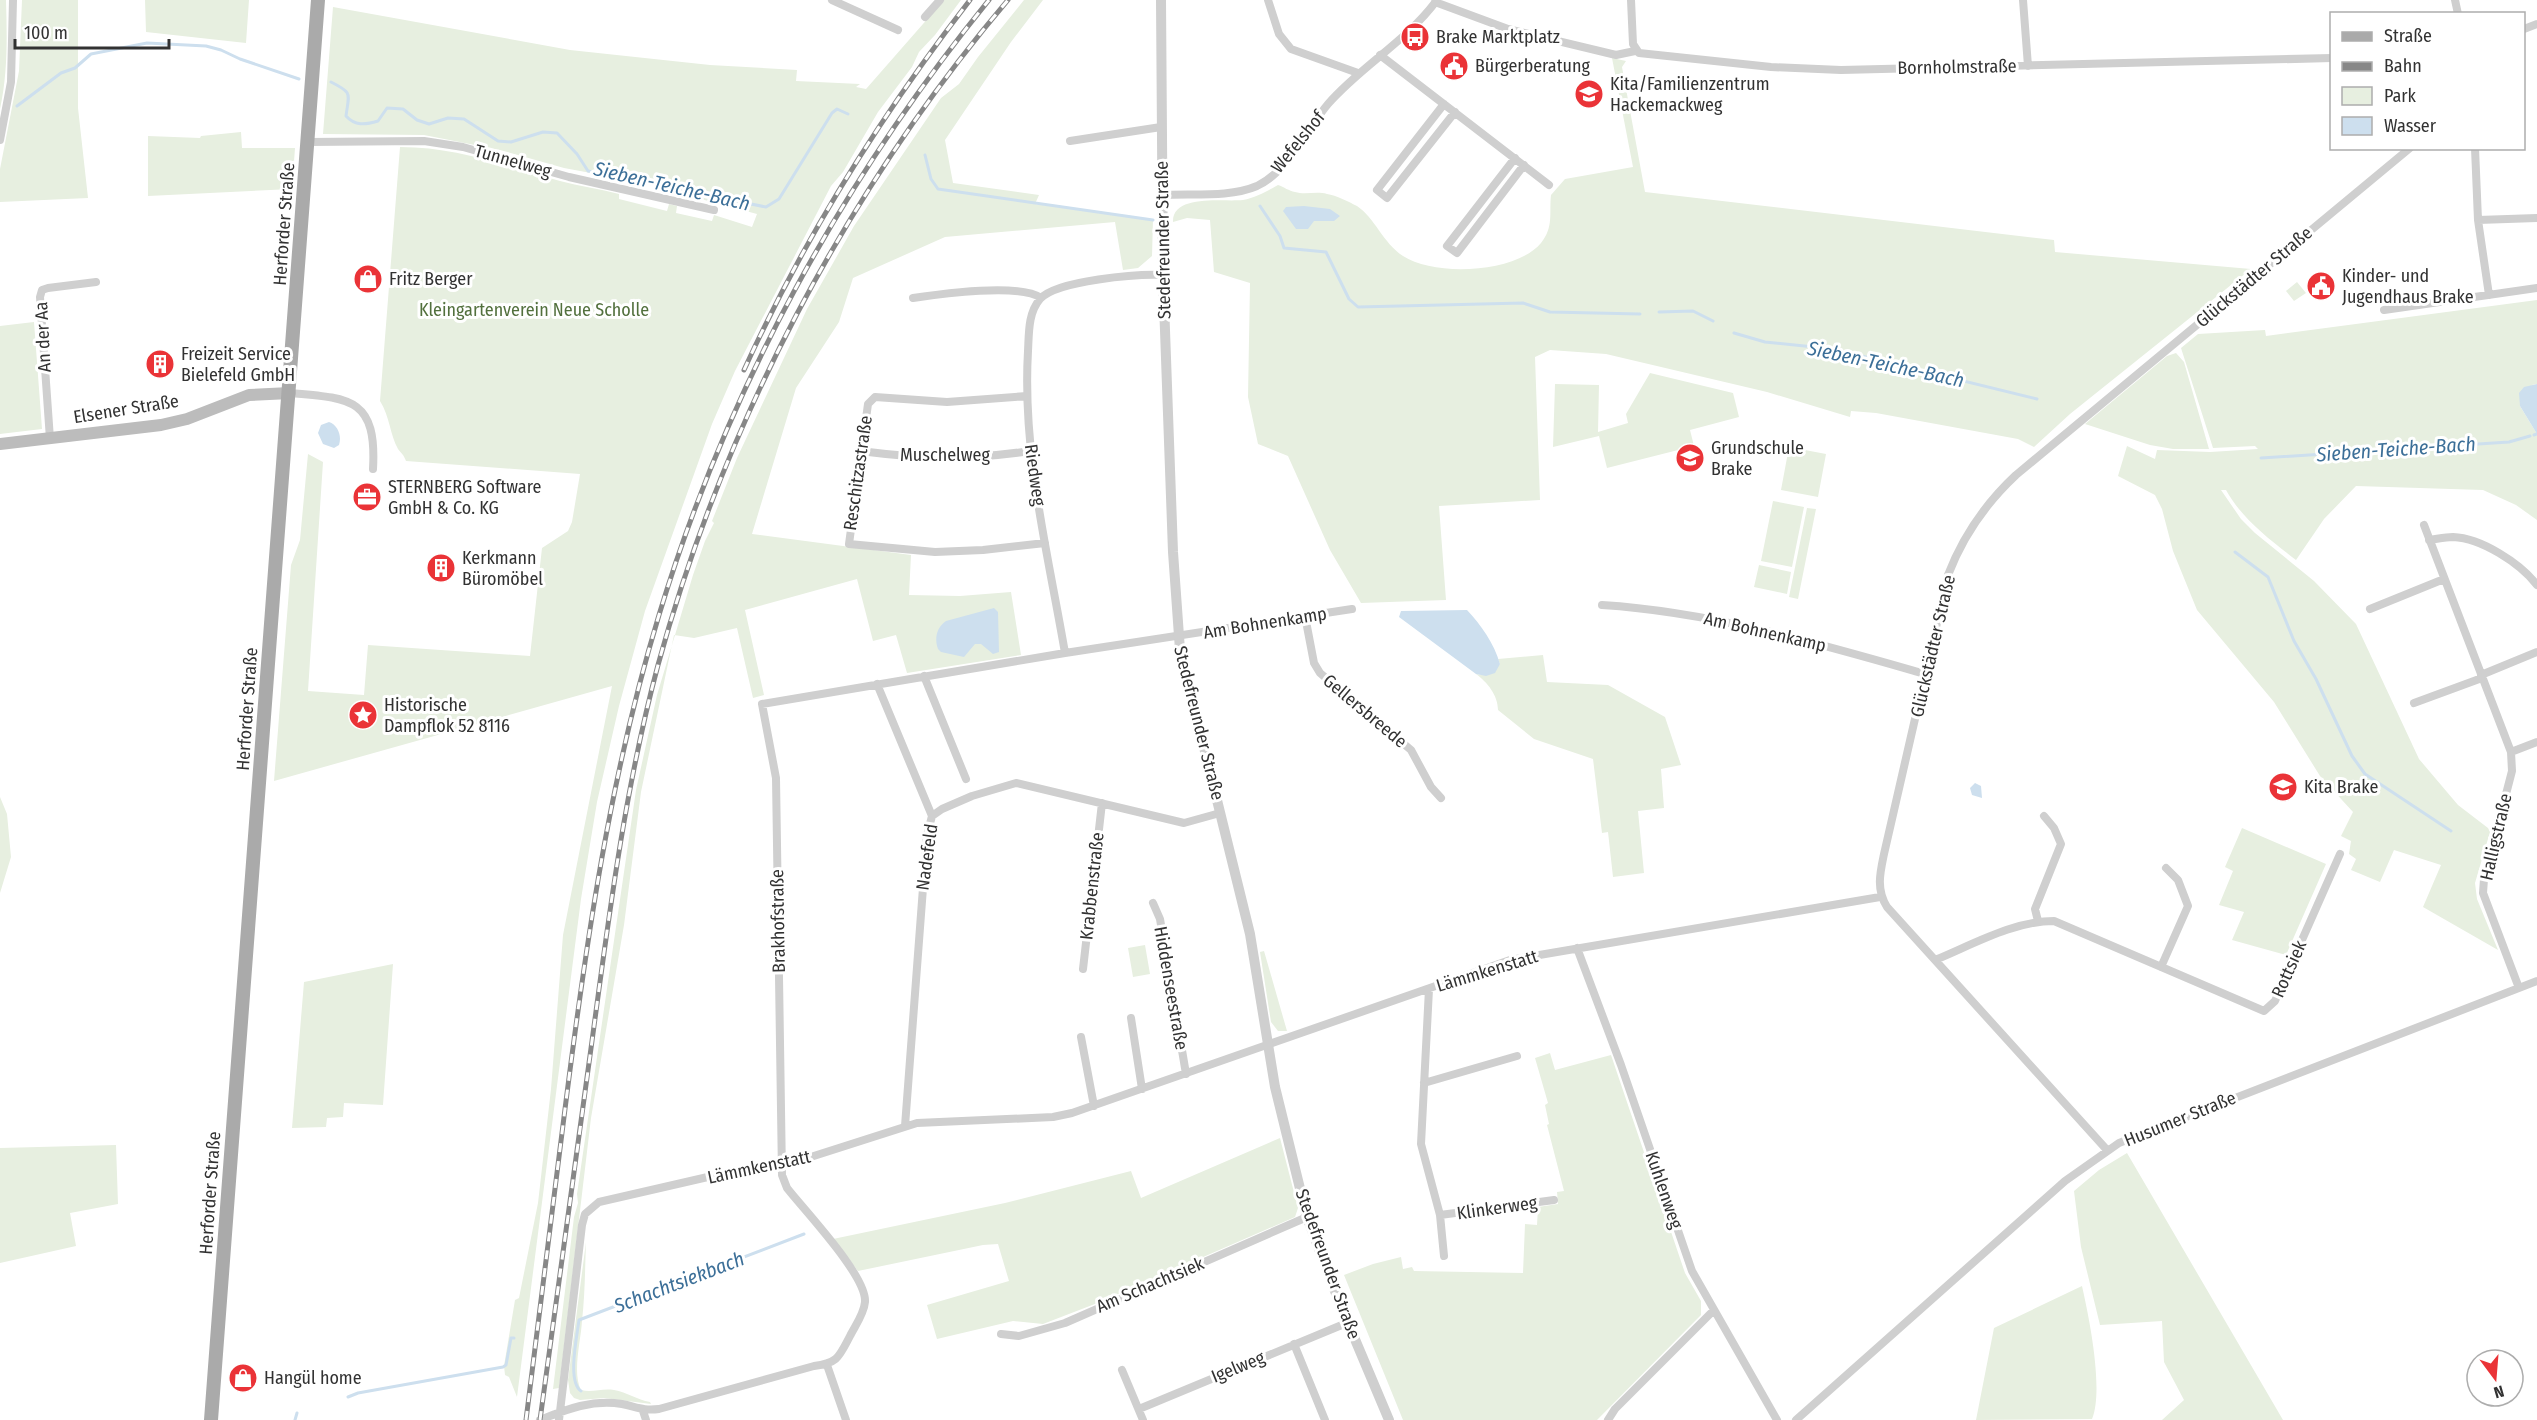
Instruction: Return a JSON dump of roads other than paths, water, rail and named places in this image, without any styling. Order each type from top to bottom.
[{"type":"main road","name":"Herforder Straße","points":[[211,1420],[318,0]]},
{"type":"main road","name":"Elsener Straße","points":[[0,444],[176,422],[249,395],[290,393]]},
{"type":"street","points":[[0,140],[11,82],[13,0]]},
{"type":"street","points":[[832,0],[898,30]]},
{"type":"street","points":[[925,17],[940,0]]},
{"type":"street","name":"Stedefreunder Straße","points":[[1161,0],[1163,275],[1178,636],[1251,939],[1267,1045],[1284,1128],[1307,1217],[1344,1324],[1389,1420]]},
{"type":"street","points":[[1268,0],[1279,34],[1291,49],[1358,73]]},
{"type":"street","points":[[1631,0],[1635,51]]},
{"type":"street","points":[[2023,0],[2028,66]]},
{"type":"street","name":"Wefelshof","points":[[1162,195],[1231,192],[1247,189],[1267,180],[1284,164],[1330,103],[1358,73],[1415,26],[1436,1]]},
{"type":"street","name":"Bornholmstraße","points":[[1436,1],[1508,29],[1616,54],[1635,51],[1647,56],[1822,70],[2330,58]]},
{"type":"street","points":[[1380,55],[1548,185]]},
{"type":"street","points":[[1444,104],[1377,190],[1387,198],[1455,112]]},
{"type":"street","points":[[1070,141],[1161,127]]},
{"type":"street","name":"Tunnelweg","points":[[308,142],[424,141],[454,146],[569,177],[714,210]]},
{"type":"street","name":"Glückstädter Straße","points":[[1880,897],[1884,854],[1936,619],[1954,560],[1979,516],[2001,489],[2408,150]]},
{"type":"street","points":[[2475,150],[2478,220],[2489,295]]},
{"type":"street","points":[[1515,158],[1447,246],[1457,253],[1524,165]]},
{"type":"street","points":[[2478,220],[2537,218]]},
{"type":"street","points":[[913,298],[954,292],[1028,291],[1041,298],[1048,291],[1067,285],[1135,275],[1163,275]]},
{"type":"street","name":"An der Aa","points":[[50,439],[40,297],[42,290],[96,282]]},
{"type":"street","points":[[2384,310],[2537,288]]},
{"type":"street","name":"Riedweg","points":[[1041,298],[1034,308],[1030,323],[1027,396],[1030,451],[1065,653]]},
{"type":"street","points":[[290,393],[342,400],[354,404],[364,414],[374,439],[373,469]]},
{"type":"street","name":"Reschitzastraße","points":[[1027,396],[947,402],[875,397],[868,405],[849,544],[935,552],[982,550],[1046,543]]},
{"type":"street","name":"Muschelweg","points":[[860,451],[943,459],[1030,451]]},
{"type":"street","name":"Halligstraße","points":[[2424,525],[2511,752],[2512,771],[2484,879],[2483,893],[2519,988]]},
{"type":"street","points":[[2429,540],[2452,537],[2474,541],[2508,559],[2537,585]]},
{"type":"street","points":[[2370,609],[2444,579]]},
{"type":"street","name":"Am Bohnenkamp","points":[[1602,605],[1640,607],[1699,617],[1812,642],[1925,674]]},
{"type":"street","name":"Am Bohnenkamp","points":[[1178,636],[1352,609]]},
{"type":"street","name":"Gellersbreede","points":[[1305,616],[1314,663],[1320,673],[1411,750],[1418,759],[1431,787],[1441,798]]},
{"type":"street","name":"Brakhofstraße","points":[[827,1365],[836,1360],[865,1303],[862,1286],[856,1274],[787,1188],[782,1175],[776,778],[762,704],[1178,636]]},
{"type":"street","points":[[2414,703],[2537,652]]},
{"type":"street","points":[[924,676],[966,779]]},
{"type":"street","points":[[877,684],[932,816]]},
{"type":"street","points":[[2511,752],[2537,742]]},
{"type":"street","name":"Nadefeld","points":[[905,1126],[927,835],[932,816],[972,796],[1016,783],[1184,823],[1220,813]]},
{"type":"street","name":"Krabbenstraße","points":[[1083,969],[1102,803]]},
{"type":"street","points":[[2038,921],[2035,909],[2061,844],[2054,828],[2044,816]]},
{"type":"street","name":"Rottsiek","points":[[1935,960],[2020,926],[2038,921],[2054,921],[2258,1010],[2268,1009],[2275,1001],[2340,854]]},
{"type":"street","points":[[2161,967],[2188,906],[2178,880],[2166,868]]},
{"type":"street","points":[[1880,897],[2108,1150]]},
{"type":"street","name":"Lämmkenstatt","points":[[559,1416],[582,1225],[590,1207],[599,1202],[760,1165],[795,1162],[917,1123],[1053,1117],[1094,1106],[1510,960],[1880,897]]},
{"type":"street","name":"Hiddenseestraße","points":[[1153,903],[1160,919],[1186,1074]]},
{"type":"street","name":"Kuhlenweg","points":[[1577,948],[1621,1065],[1689,1263],[1777,1420]]},
{"type":"street","name":"Husumer Straße","points":[[1796,1420],[2065,1181],[2108,1150],[2142,1132],[2537,981]]},
{"type":"street","name":"Klinkerweg","points":[[1429,989],[1421,1144],[1440,1215],[1444,1256]]},
{"type":"street","points":[[1131,1018],[1142,1089]]},
{"type":"street","points":[[1081,1036],[1094,1106]]},
{"type":"street","points":[[1424,1083],[1517,1056]]},
{"type":"street","name":"Klinkerweg","points":[[1440,1215],[1554,1200]]},
{"type":"street","name":"Am Schachtsiek","points":[[1001,1334],[1019,1336],[1065,1323],[1307,1217]]},
{"type":"street","points":[[1608,1420],[1615,1409],[1714,1310]]},
{"type":"street","name":"Igelweg","points":[[1138,1408],[1344,1324]]},
{"type":"street","points":[[1294,1344],[1325,1420]]},
{"type":"street","points":[[540,1420],[559,1416],[580,1405],[602,1402],[624,1404],[643,1411],[659,1409],[814,1366],[827,1365],[846,1420]]},
{"type":"street","points":[[1122,1370],[1143,1420]]},
{"type":"street","points":[[643,1411],[646,1420]]},
{"type":"water","points":[[1304,206],[1330,209],[1340,216],[1334,221],[1314,221],[1308,229],[1296,229],[1283,211],[1286,207]]},
{"type":"water","points":[[2537,384],[2537,434],[2520,406],[2519,393],[2524,387]]},
{"type":"water","points":[[329,422],[337,428],[340,435],[339,445],[334,448],[323,444],[318,433],[321,425]]},
{"type":"water","points":[[994,608],[998,612],[999,652],[993,654],[981,644],[975,644],[964,657],[941,652],[938,649],[937,633],[946,621]]},
{"type":"water","points":[[1467,610],[1491,642],[1500,664],[1495,673],[1486,676],[1476,674],[1399,617],[1401,611]]},
{"type":"water","points":[[1975,783],[1981,786],[1982,798],[1972,795],[1970,788]]},
{"type":"waterway","name":"Sieben-Teiche-Bach","points":[[17,106],[61,73],[75,68],[91,54],[147,43],[206,46],[299,79]]},
{"type":"waterway","name":"Sieben-Teiche-Bach","points":[[331,82],[348,94],[346,116],[357,123],[378,121],[387,108],[403,109],[417,120],[429,124],[448,118],[464,119],[498,141],[511,142],[543,132],[557,133],[577,154],[588,171],[766,207],[779,199],[832,113],[837,109],[848,114]]},
{"type":"waterway","name":"Sieben-Teiche-Bach","points":[[925,155],[931,179],[938,189],[1153,220]]},
{"type":"waterway","name":"Sieben-Teiche-Bach","points":[[1260,206],[1280,236],[1284,248],[1326,252],[1349,299],[1358,307],[1523,303],[1550,312],[1640,314]]},
{"type":"waterway","name":"Sieben-Teiche-Bach","points":[[1659,312],[1693,311],[1713,321]]},
{"type":"waterway","name":"Sieben-Teiche-Bach","points":[[1734,333],[1765,342],[1833,349],[2037,399]]},
{"type":"waterway","name":"Sieben-Teiche-Bach","points":[[2261,458],[2509,442],[2530,436]]},
{"type":"waterway","points":[[2235,552],[2268,577],[2294,641],[2316,679],[2352,756],[2365,774],[2451,831]]},
{"type":"waterway","name":"Schachtsiekbach","points":[[581,1391],[574,1378],[579,1320],[804,1234]]},
{"type":"waterway","name":"Schachtsiekbach","points":[[348,1397],[358,1393],[503,1367],[506,1365],[511,1338],[514,1338]]},
{"type":"waterway","name":"Schachtsiekbach","points":[[295,1420],[297,1413]]},
{"type":"railway","points":[[744,370],[792,273],[846,179],[906,88],[970,0]]},
{"type":"railway","points":[[526,1420],[591,922],[613,798],[659,615],[687,531],[718,450],[754,370],[794,291],[837,215],[885,141],[935,69],[989,0]]},
{"type":"railway","points":[[540,1420],[605,946],[627,805],[646,711],[685,575],[718,486],[755,399],[797,314],[843,231],[894,151],[949,74],[1008,0]]},
{"type":"place","name":"Brake Marktplatz","points":[[1415,37]]},
{"type":"place","name":"Bürgerberatung","points":[[1454,66]]},
{"type":"place","name":"Kita/Familienzentrum Hackemackweg","points":[[1589,94]]},
{"type":"place","name":"Fritz Berger","points":[[368,279]]},
{"type":"place","name":"Kinder- und Jugendhaus Brake","points":[[2321,286]]},
{"type":"place","name":"Freizeit Service Bielefeld GmbH","points":[[160,364]]},
{"type":"place","name":"Grundschule Brake","points":[[1690,458]]},
{"type":"place","name":"STERNBERG Software GmbH & Co. KG","points":[[367,497]]},
{"type":"place","name":"Kerkmann Büromöbel","points":[[441,568]]},
{"type":"place","name":"Historische Dampflok 52 8116","points":[[363,715]]},
{"type":"place","name":"Kita Brake","points":[[2283,787]]},
{"type":"place","name":"Hangül home","points":[[243,1378]]},
{"type":"park label","name":"Kleingartenverein Neue Scholle","points":[[534,310]]}]
